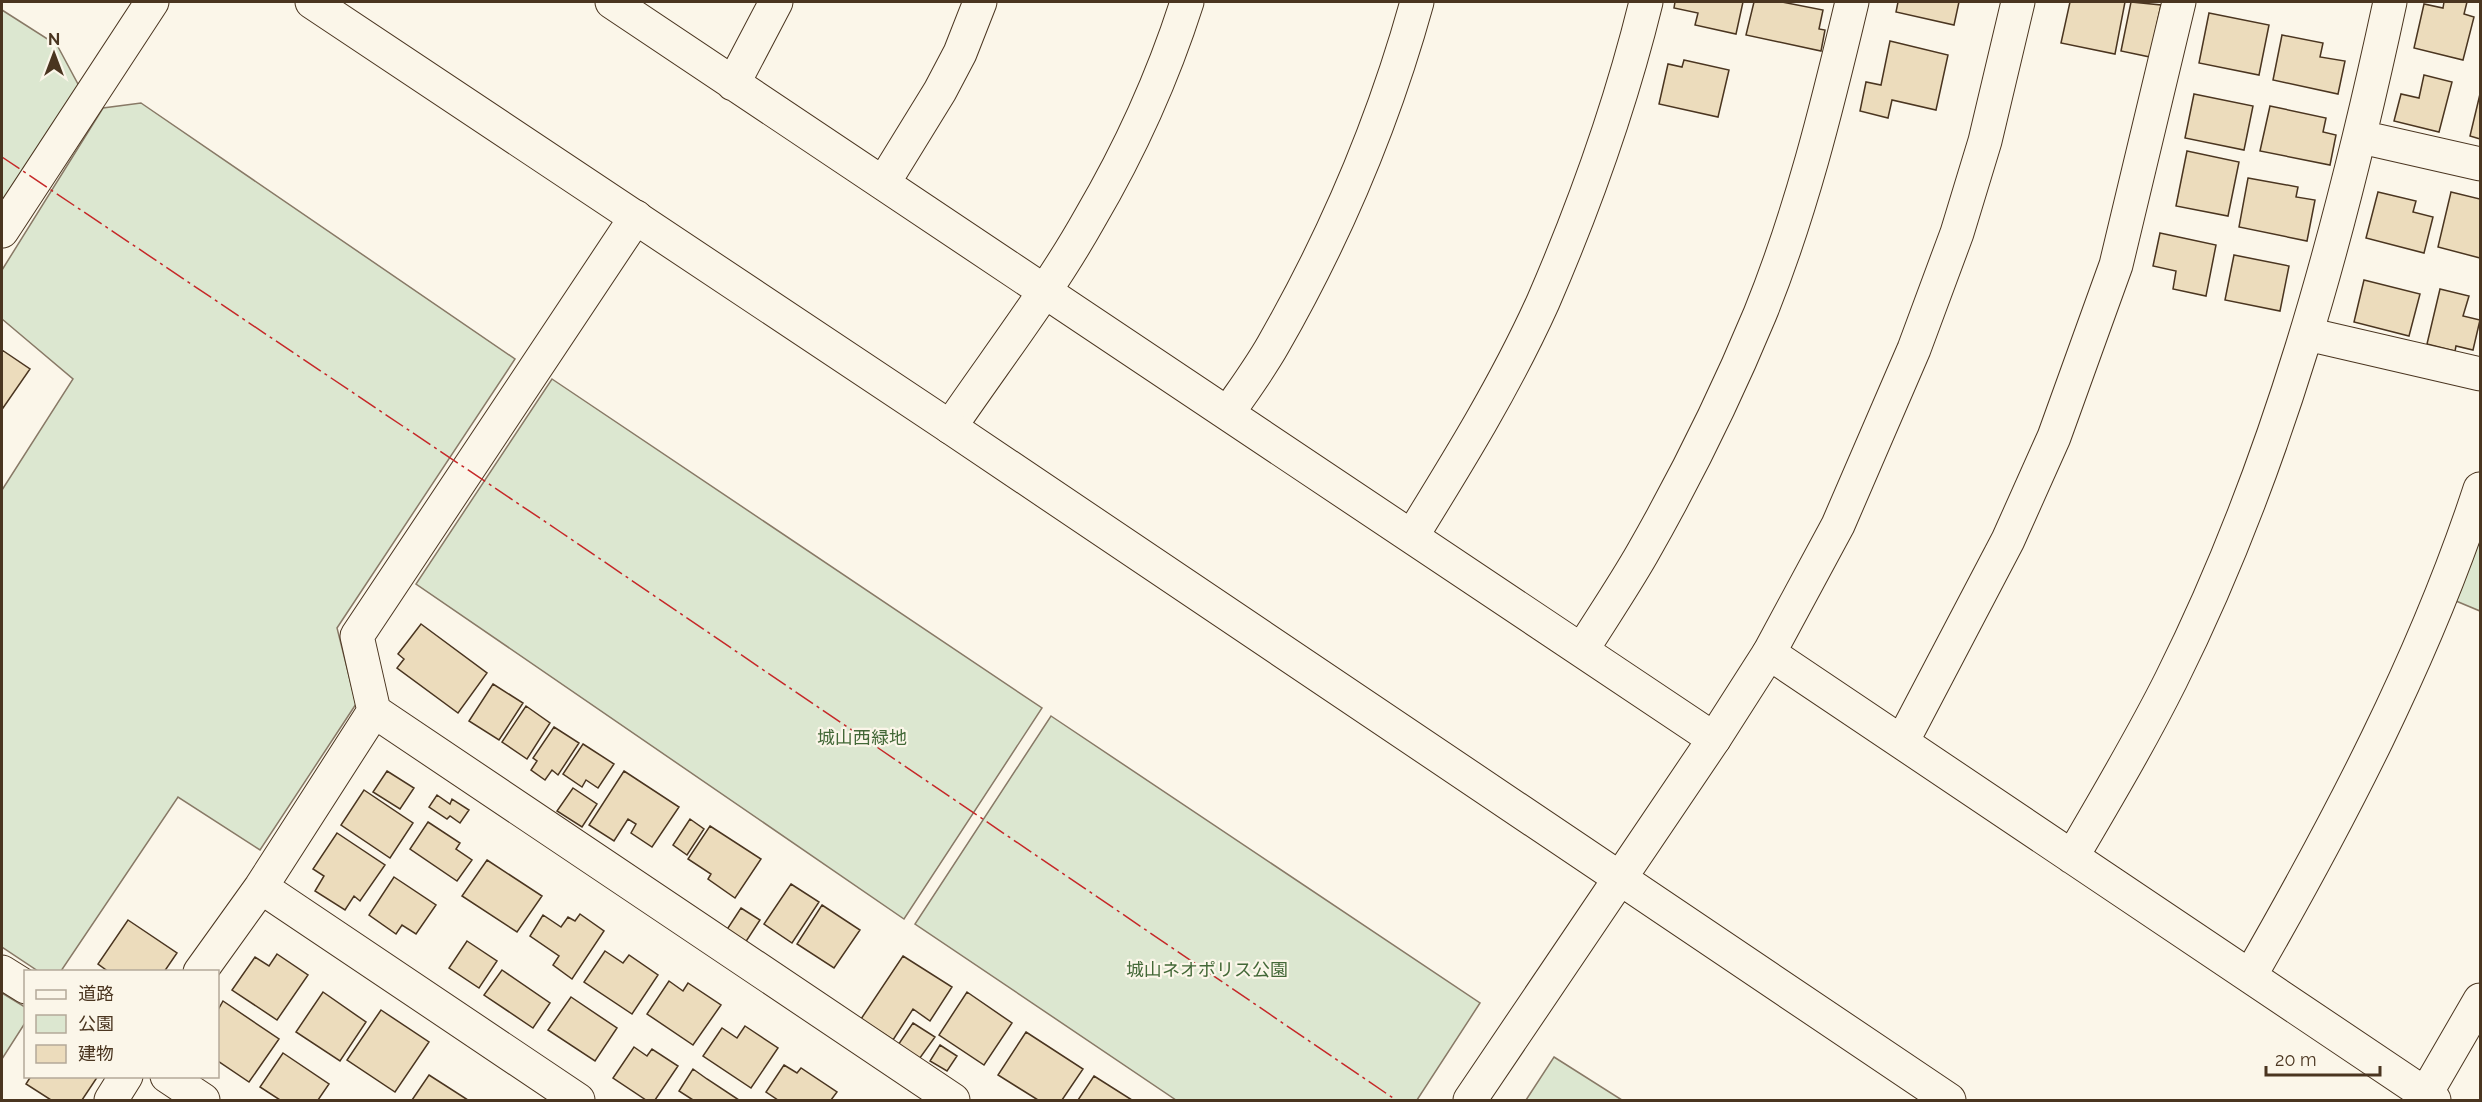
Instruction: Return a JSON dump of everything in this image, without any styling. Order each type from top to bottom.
[{"type":"street","points":[[2,231],[152,2]]},
{"type":"street","points":[[312,2],[950,427],[1949,1101]]},
{"type":"street","points":[[612,2],[1714,739]]},
{"type":"street","points":[[733,84],[776,2]]},
{"type":"street","points":[[884,182],[960,53],[980,2]]},
{"type":"street","points":[[950,427],[1090,219],[1131,140],[1172,47],[1187,2]]},
{"type":"street","points":[[1228,413],[1273,346],[1332,230],[1363,160],[1385,101],[1406,43],[1417,2]]},
{"type":"street","points":[[1412,536],[1479,426],[1542,303],[1595,171],[1632,56],[1646,2]]},
{"type":"street","points":[[1582,650],[1642,555],[1722,399],[1760,315],[1803,192],[1852,2]]},
{"type":"street","points":[[1470,1101],[1618,878],[1714,739],[1769,653],[1838,525],[1914,350],[1957,233],[1985,141],[2018,2]]},
{"type":"street","points":[[1902,742],[2008,540],[2054,437],[2116,265],[2180,2]]},
{"type":"street","points":[[2073,857],[2171,679],[2243,515],[2307,334],[2361,137],[2390,2]]},
{"type":"street","points":[[2361,137],[2481,164]]},
{"type":"street","points":[[636,218],[357,636],[374,711],[953,1101]]},
{"type":"street","points":[[2307,334],[2481,374]]},
{"type":"street","points":[[2250,976],[2320,855],[2408,674],[2481,489]]},
{"type":"street","points":[[1769,653],[2430,1098],[2481,1000]]},
{"type":"street","points":[[201,970],[261,887],[374,711]]},
{"type":"street","points":[[261,887],[578,1101]]},
{"type":"street","points":[[2,972],[24,986]]},
{"type":"street","points":[[111,1101],[125,1078]]},
{"type":"street","points":[[168,1078],[203,1101]]},
{"type":"green space","points":[[2,10],[57,45],[79,86],[2,203]]},
{"type":"green space","points":[[141,103],[515,359],[337,628],[356,704],[260,850],[178,797],[62,970],[36,970],[2,947],[2,490],[73,379],[2,319],[2,270],[103,108]]},
{"type":"green space","name":"城山西緑地","points":[[552,379],[1042,708],[904,919],[416,584]]},
{"type":"green space","points":[[2480,536],[2480,611],[2456,601]]},
{"type":"green space","name":"城山ネオポリス公園","points":[[1051,716],[1480,1003],[1417,1100],[1176,1100],[915,924]]},
{"type":"green space","points":[[2,993],[24,1006],[24,1025],[2,1059]]},
{"type":"green space","points":[[1554,1057],[1622,1100],[1526,1100]]},
{"type":"building","points":[[1675,2],[1743,2],[1736,34],[1695,25],[1698,13],[1674,8]]},
{"type":"building","points":[[1754,2],[1782,2],[1823,10],[1819,29],[1825,30],[1821,51],[1746,35]]},
{"type":"building","points":[[1898,2],[1959,2],[1954,25],[1896,12]]},
{"type":"building","points":[[2070,2],[2125,2],[2115,54],[2061,43]]},
{"type":"building","points":[[2131,2],[2161,5],[2150,57],[2121,51]]},
{"type":"building","points":[[2444,2],[2467,2],[2464,14],[2474,17],[2463,60],[2414,48],[2424,4],[2443,8]]},
{"type":"building","points":[[2209,13],[2269,25],[2259,75],[2199,63]]},
{"type":"building","points":[[2282,35],[2323,43],[2320,57],[2345,61],[2338,94],[2273,80]]},
{"type":"building","points":[[1890,41],[1948,55],[1936,110],[1892,100],[1888,118],[1860,111],[1866,82],[1881,85]]},
{"type":"building","points":[[1684,60],[1729,70],[1718,117],[1659,104],[1668,64],[1682,67]]},
{"type":"building","points":[[2424,75],[2452,82],[2439,132],[2394,121],[2401,94],[2419,98]]},
{"type":"building","points":[[2194,94],[2253,106],[2244,150],[2185,138]]},
{"type":"building","points":[[2480,94],[2480,139],[2470,136]]},
{"type":"building","points":[[2270,106],[2326,118],[2323,132],[2336,135],[2330,165],[2260,151]]},
{"type":"building","points":[[2187,151],[2239,162],[2228,216],[2176,206]]},
{"type":"building","points":[[2248,178],[2298,187],[2296,197],[2315,200],[2307,241],[2239,227]]},
{"type":"building","points":[[2378,192],[2416,201],[2413,212],[2433,217],[2424,253],[2366,238]]},
{"type":"building","points":[[2451,192],[2480,199],[2480,258],[2438,247]]},
{"type":"building","points":[[2160,233],[2216,245],[2206,296],[2173,289],[2176,271],[2153,266]]},
{"type":"building","points":[[2234,255],[2289,266],[2280,311],[2225,300]]},
{"type":"building","points":[[2364,280],[2420,294],[2409,336],[2354,322]]},
{"type":"building","points":[[2440,289],[2469,296],[2463,316],[2480,320],[2473,350],[2456,346],[2455,351],[2427,344]]},
{"type":"building","points":[[2,350],[30,369],[3,408],[2,406]]},
{"type":"building","points":[[421,624],[487,673],[458,713],[397,668],[404,659],[398,654]]},
{"type":"building","points":[[493,684],[523,703],[499,740],[469,721]]},
{"type":"building","points":[[526,706],[550,723],[527,759],[502,742]]},
{"type":"building","points":[[554,727],[579,743],[558,775],[552,770],[545,780],[531,770],[537,761],[533,758]]},
{"type":"building","points":[[583,744],[614,764],[598,788],[586,780],[582,787],[563,774]]},
{"type":"building","points":[[387,771],[414,788],[400,809],[373,792]]},
{"type":"building","points":[[624,771],[679,807],[652,847],[631,833],[636,824],[628,819],[614,841],[589,825]]},
{"type":"building","points":[[573,788],[597,804],[582,827],[557,811]]},
{"type":"building","points":[[364,790],[413,823],[390,858],[341,825]]},
{"type":"building","points":[[437,795],[450,804],[452,799],[469,810],[460,823],[450,816],[447,819],[429,807]]},
{"type":"building","points":[[690,819],[704,829],[687,855],[673,845]]},
{"type":"building","points":[[428,822],[460,843],[456,849],[472,860],[457,881],[410,849]]},
{"type":"building","points":[[710,826],[761,859],[735,898],[708,879],[711,874],[688,859]]},
{"type":"building","points":[[337,833],[385,865],[360,901],[354,896],[345,910],[315,891],[324,876],[313,869]]},
{"type":"building","points":[[487,860],[542,896],[517,932],[462,896]]},
{"type":"building","points":[[394,877],[436,905],[416,934],[402,925],[396,934],[369,915]]},
{"type":"building","points":[[791,884],[819,902],[792,943],[764,924]]},
{"type":"building","points":[[822,905],[860,930],[834,968],[797,944]]},
{"type":"building","points":[[741,908],[760,920],[745,943],[726,931]]},
{"type":"building","points":[[580,914],[604,931],[572,979],[553,965],[559,956],[530,936],[543,915],[561,927],[568,917],[575,921]]},
{"type":"building","points":[[128,920],[177,953],[165,970],[106,970],[98,964]]},
{"type":"building","points":[[467,941],[497,961],[479,988],[449,968]]},
{"type":"building","points":[[605,951],[623,963],[629,955],[658,975],[632,1014],[584,982]]},
{"type":"building","points":[[277,954],[308,975],[277,1020],[232,990],[255,957],[269,966]]},
{"type":"building","points":[[903,956],[952,987],[930,1021],[913,1009],[893,1040],[861,1019]]},
{"type":"building","points":[[502,970],[550,1003],[533,1028],[484,995]]},
{"type":"building","points":[[669,981],[683,991],[688,983],[721,1005],[693,1045],[647,1014]]},
{"type":"building","points":[[323,992],[366,1022],[340,1061],[296,1032]]},
{"type":"building","points":[[967,992],[1012,1023],[984,1065],[939,1035]]},
{"type":"building","points":[[571,997],[617,1028],[595,1061],[548,1030]]},
{"type":"building","points":[[223,1001],[279,1039],[249,1082],[219,1062],[219,1008]]},
{"type":"building","points":[[381,1010],[429,1042],[395,1092],[347,1060]]},
{"type":"building","points":[[913,1023],[935,1037],[917,1062],[896,1048]]},
{"type":"building","points":[[745,1026],[778,1048],[751,1088],[703,1056],[722,1028],[737,1038]]},
{"type":"building","points":[[1026,1032],[1083,1069],[1062,1100],[1038,1100],[998,1075]]},
{"type":"building","points":[[940,1045],[957,1056],[947,1071],[930,1061]]},
{"type":"building","points":[[634,1047],[647,1056],[652,1049],[678,1066],[655,1100],[646,1100],[613,1078]]},
{"type":"building","points":[[283,1053],[329,1084],[318,1100],[280,1100],[260,1087]]},
{"type":"building","points":[[784,1065],[797,1073],[801,1068],[837,1092],[831,1100],[778,1100],[766,1092]]},
{"type":"building","points":[[693,1069],[739,1100],[693,1100],[679,1091]]},
{"type":"building","points":[[429,1075],[468,1100],[412,1100]]},
{"type":"building","points":[[1094,1076],[1132,1100],[1078,1100]]},
{"type":"building","points":[[30,1078],[97,1078],[82,1100],[51,1100],[26,1084]]},
{"type":"power","points":[[2,157],[559,531],[1396,1100]]}]
